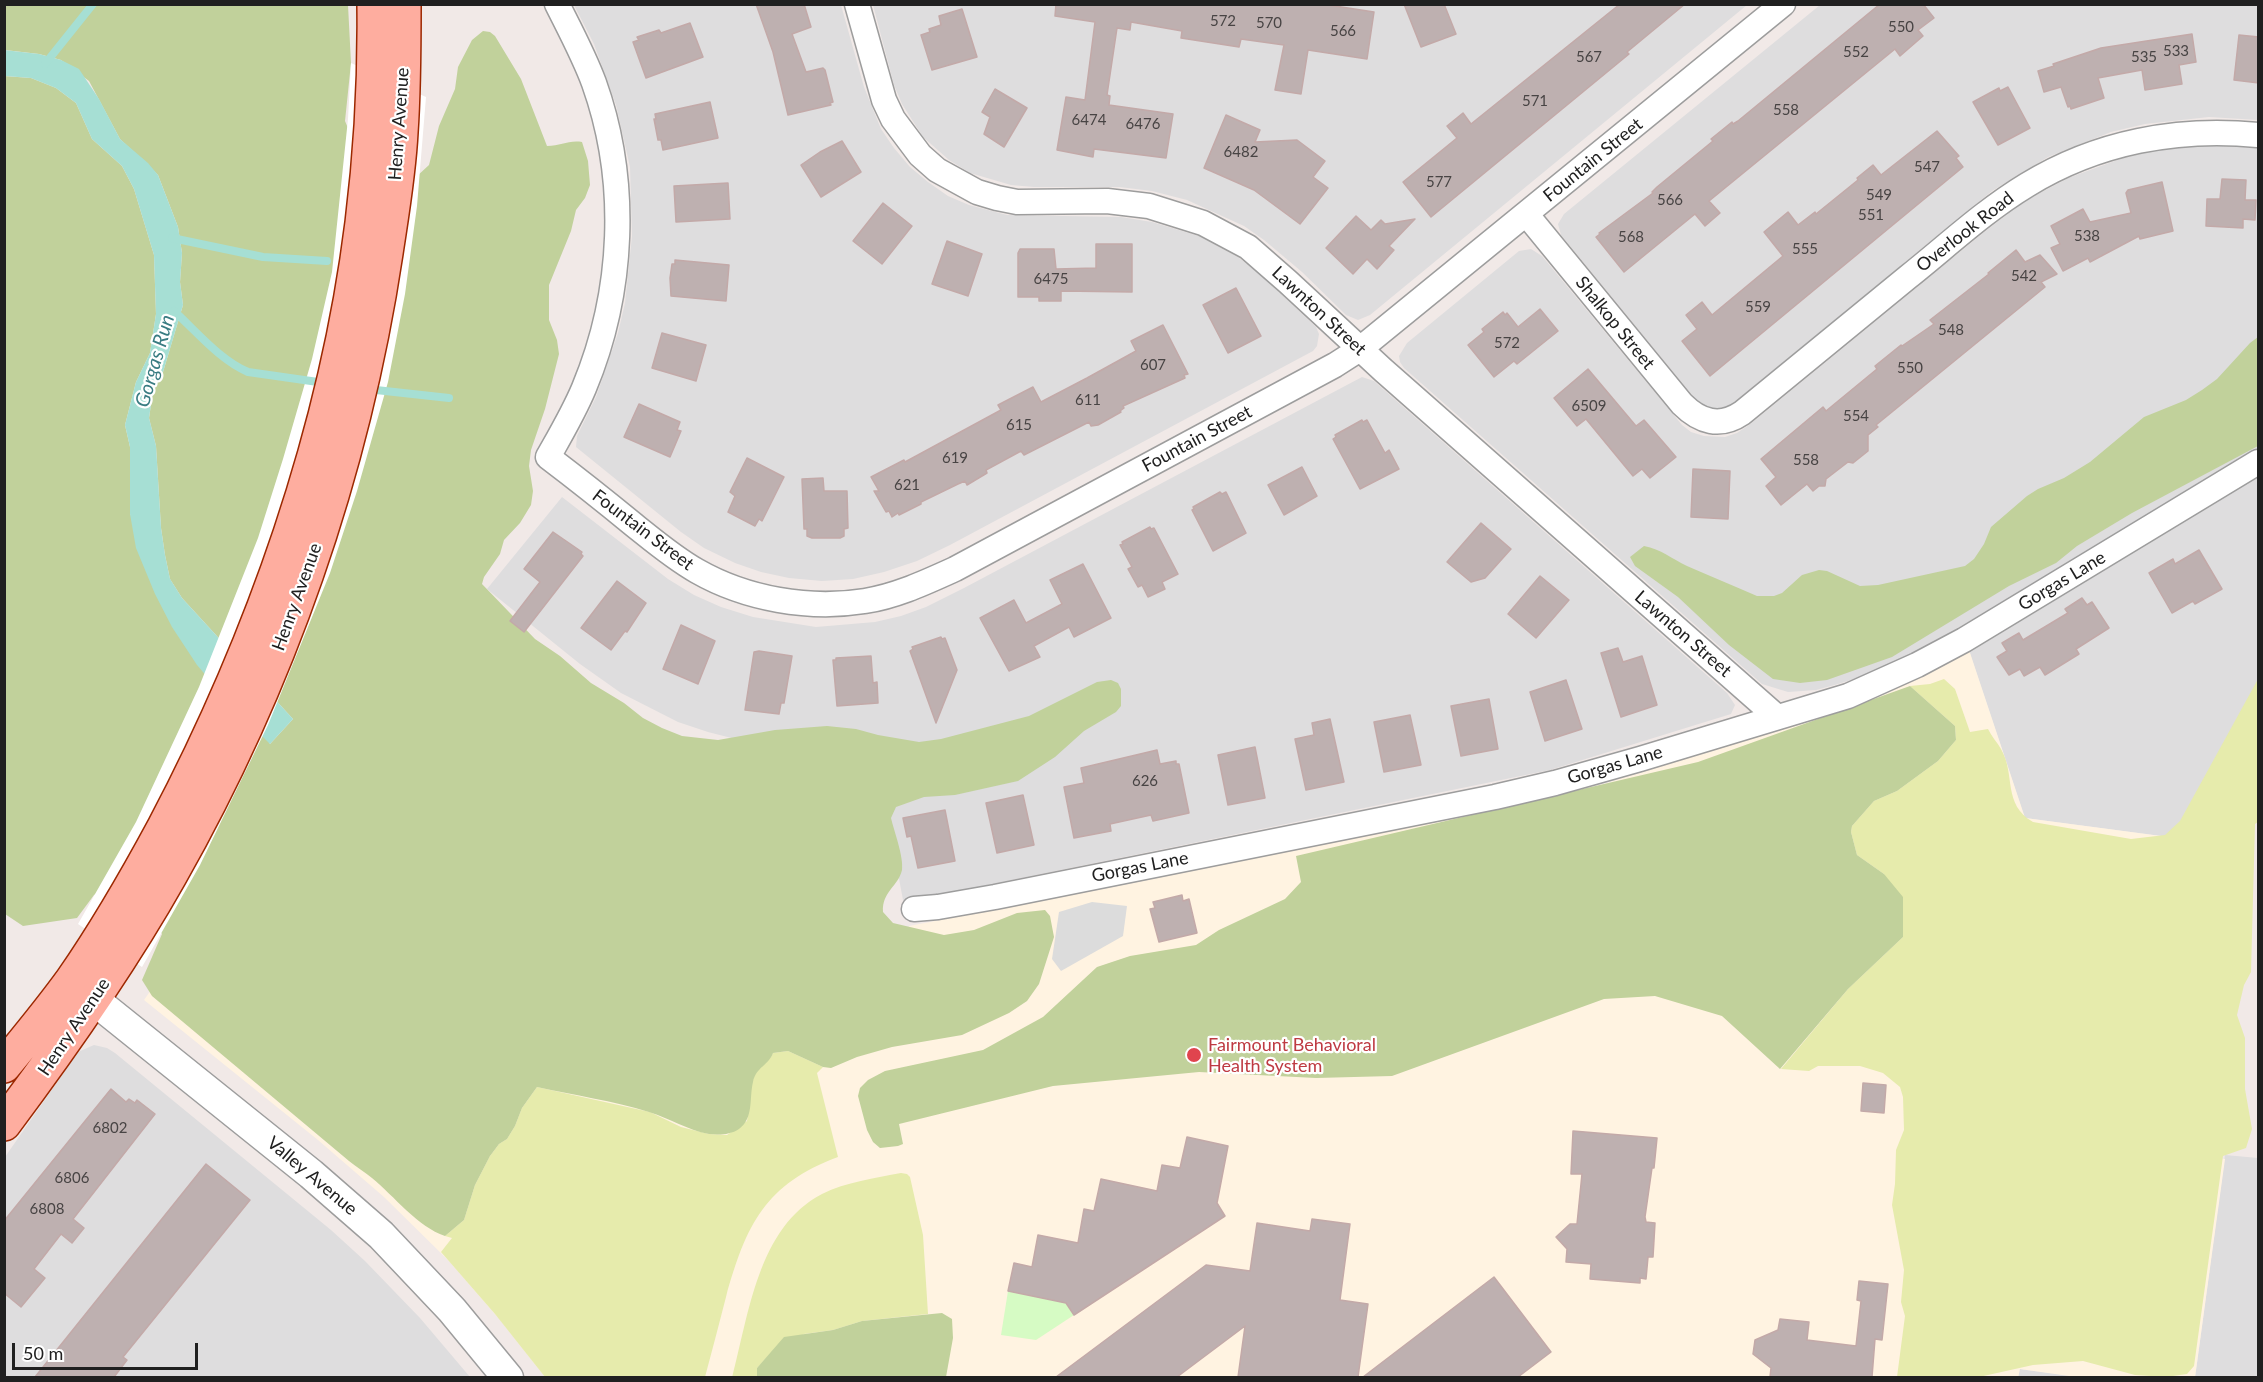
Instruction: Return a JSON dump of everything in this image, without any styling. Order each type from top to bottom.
[{"type":"main road","name":"Henry Avenue","points":[[4,1124],[93,999],[111,946],[152,848],[214,727],[239,669],[291,530],[328,401],[350,299],[363,212],[371,132],[374,4]]},
{"type":"main road","name":"Henry Avenue","points":[[4,1066],[71,980],[111,946],[170,876],[231,760],[265,685],[309,568],[354,414],[375,322],[396,184],[401,134],[404,4]]},
{"type":"street","name":"Fountain Street","points":[[557,4],[594,83],[606,122],[613,159],[617,234],[615,276],[597,355],[570,418],[548,457],[668,552],[698,571],[733,587],[767,597],[802,603],[834,604],[866,601],[915,586],[955,569],[1335,365],[1360,349],[1527,215],[1783,4]]},
{"type":"street","name":"Lawnton Street","points":[[857,4],[881,90],[892,119],[920,155],[937,170],[977,192],[997,198],[1017,202],[1107,201],[1127,203],[1175,213],[1227,234],[1260,257],[1360,349],[1777,717]]},
{"type":"street","name":"Overlook Road","points":[[1711,422],[1723,422],[1742,413],[1992,208],[2045,174],[2106,149],[2159,137],[2209,132],[2259,135]]},
{"type":"street","name":"Shalkop Street","points":[[1527,215],[1682,404],[1700,419],[1711,422]]},
{"type":"street","name":"Gorgas Lane","points":[[914,909],[995,897],[1495,797],[1576,777],[1848,696],[1917,665],[1979,631],[2259,462]]},
{"type":"street","name":"Valley Avenue","points":[[93,999],[285,1153],[381,1234],[452,1310],[508,1377]]},
{"type":"shaded area","points":[[574,5],[841,5],[864,87],[881,129],[910,167],[928,182],[948,196],[969,205],[1007,215],[1121,217],[1152,222],[1199,236],[1238,257],[1262,276],[1316,327],[1319,334],[1317,346],[1313,351],[917,561],[853,579],[822,581],[789,578],[735,563],[704,548],[681,532],[576,447],[577,436],[596,397],[618,333],[625,303],[632,236],[630,167],[616,105],[594,44]]},
{"type":"shaded area","points":[[873,5],[1747,5],[1370,315],[1358,320],[1346,315],[1302,272],[1264,240],[1244,226],[1187,200],[1152,191],[1119,187],[1011,185],[970,173],[949,160],[923,137],[902,104],[894,85]]},
{"type":"shaded area","points":[[1820,5],[2258,5],[2258,120],[2209,117],[2145,124],[2111,132],[2048,157],[1992,191],[1731,405],[1717,410],[1710,409],[1697,401],[1561,235],[1558,224],[1564,214]]},
{"type":"shaded area","points":[[2204,145],[2258,148],[2258,448],[2129,529],[1915,653],[1885,669],[1816,690],[1788,692],[1762,684],[1404,368],[1400,362],[1399,356],[1407,343],[1519,251],[1531,249],[1542,256],[1682,425],[1691,432],[1704,436],[1725,437],[1749,425],[2023,202],[2068,178],[2123,158],[2153,151]]},
{"type":"shaded area","points":[[1362,377],[1374,381],[1727,693],[1735,705],[1731,714],[1550,770],[958,891],[903,900],[875,750],[751,743],[678,722],[621,693],[580,664],[487,589],[562,497],[668,579],[694,595],[721,607],[753,617],[816,627],[875,622],[901,616],[926,607],[964,588]]},
{"type":"shaded area","points":[[2258,473],[2258,816],[2191,840],[2025,818],[1969,650]]},
{"type":"shaded area","name":"Fairmount Behavioral Health System","points":[[1969,650],[2025,818],[2191,840],[2170,1152],[2225,1159],[2195,1377],[2083,1378],[2020,1369],[2018,1378],[545,1377],[501,1321],[449,1261],[384,1197],[318,1140],[144,1000],[158,980],[910,936],[909,926],[1571,794],[1836,712]]},
{"type":"shaded area","points":[[1092,902],[1127,906],[1123,936],[1061,971],[1052,959],[1059,912]]},
{"type":"shaded area","points":[[94,1045],[107,1048],[115,1053],[331,1230],[365,1261],[420,1318],[470,1377],[5,1378],[5,1157],[78,1052]]},
{"type":"shaded area","points":[[2225,1155],[2258,1158],[2258,1377],[2195,1378]]},
{"type":"shaded area","points":[[2019,1369],[2083,1377],[2018,1378]]},
{"type":"green space","points":[[5,5],[348,5],[351,63],[345,121],[360,157],[416,177],[429,165],[439,126],[455,89],[458,67],[472,40],[483,31],[495,36],[521,79],[547,146],[582,142],[588,161],[590,185],[585,198],[576,210],[571,231],[549,285],[549,320],[557,340],[559,354],[545,409],[531,450],[529,466],[533,491],[531,505],[520,523],[504,540],[500,554],[484,577],[482,584],[535,639],[560,656],[591,683],[624,703],[643,718],[682,736],[718,740],[775,730],[827,726],[856,729],[919,742],[941,739],[1029,716],[1097,682],[1111,680],[1118,683],[1121,689],[1121,706],[1116,712],[1084,731],[1055,757],[1018,781],[955,795],[924,797],[896,807],[891,818],[902,865],[900,876],[883,905],[883,912],[893,923],[944,935],[974,930],[1017,913],[1045,910],[1050,916],[1054,937],[1039,984],[1027,1001],[1009,1013],[962,1035],[892,1047],[857,1057],[831,1068],[823,1067],[788,1051],[773,1053],[755,1077],[747,1119],[739,1129],[728,1133],[701,1132],[635,1108],[537,1087],[522,1108],[507,1139],[499,1144],[490,1156],[475,1185],[464,1220],[445,1236],[425,1226],[372,1178],[152,996],[142,980],[162,934],[147,906],[113,884],[94,895],[77,918],[23,926],[5,914],[4,76],[31,78],[56,88],[76,103],[92,139],[122,166],[134,189],[154,255],[156,314],[150,353],[136,382],[125,425],[130,447],[130,514],[270,744],[293,719],[182,598],[170,579],[161,528],[156,446],[149,418],[153,391],[163,372],[183,305],[180,282],[182,253],[178,227],[158,175],[120,139],[89,81],[61,60],[39,54],[5,50]]},
{"type":"green space","points":[[2258,337],[2258,446],[2132,513],[2077,546],[2056,563],[2009,586],[1892,657],[1827,680],[1800,683],[1773,679],[1729,645],[1678,597],[1635,566],[1630,557],[1644,546],[1650,547],[1687,566],[1757,596],[1774,596],[1782,593],[1802,575],[1819,570],[1827,571],[1860,586],[1878,585],[1965,566],[1974,559],[1984,544],[1991,527],[2027,496],[2090,462],[2144,417],[2186,400],[2202,390],[2217,379]]},
{"type":"green space","points":[[1944,679],[1955,689],[1970,732],[1988,729],[2001,749],[2008,769],[2013,798],[2023,815],[2033,822],[2131,839],[2165,835],[2180,821],[2258,679],[2258,822],[2255,824],[2251,972],[2244,985],[2237,1015],[2245,1038],[2245,1089],[2252,1129],[2246,1148],[2223,1156],[2194,1366],[2187,1374],[2166,1377],[2135,1375],[2083,1361],[2033,1365],[1979,1377],[1897,1377],[1905,1316],[1901,1302],[1904,1270],[1892,1205],[1896,1150],[1904,1130],[1903,1097],[1900,1087],[1883,1073],[1860,1066],[1818,1066],[1809,1071],[1781,1069],[1848,989],[1903,937],[1884,874],[1857,855],[1851,832],[1852,826],[1874,801],[1897,791],[1938,761],[1956,740],[1955,726],[1910,686],[1930,684]]},
{"type":"green space","points":[[1910,686],[1955,726],[1956,740],[1938,761],[1897,791],[1874,801],[1852,826],[1851,832],[1857,855],[1884,874],[1903,897],[1903,937],[1848,989],[1780,1069],[1722,1016],[1655,996],[1604,999],[1392,1076],[1316,1078],[1199,1072],[1053,1086],[899,1124],[903,1144],[898,1146],[880,1148],[873,1142],[867,1130],[858,1096],[860,1088],[868,1080],[885,1071],[983,1050],[1043,1017],[1097,967],[1130,956],[1196,945],[1219,930],[1285,899],[1301,882],[1296,856],[1698,762]]},
{"type":"green space","points":[[788,1051],[823,1067],[817,1073],[838,1157],[793,1180],[762,1210],[751,1228],[734,1271],[705,1377],[545,1377],[495,1314],[441,1252],[452,1238],[445,1236],[464,1220],[475,1185],[490,1156],[499,1144],[507,1139],[522,1108],[537,1087],[650,1112],[681,1127],[709,1134],[727,1135],[747,1121],[752,1086],[759,1067],[773,1053]]},
{"type":"green space","points":[[901,1173],[910,1177],[923,1235],[928,1314],[862,1321],[833,1330],[804,1334],[769,1355],[757,1368],[757,1377],[732,1378],[759,1274],[783,1228],[800,1209],[822,1194],[851,1183]]},
{"type":"green space","points":[[1008,1291],[1066,1303],[1074,1315],[1036,1340],[1001,1335]]},
{"type":"green space","points":[[942,1313],[952,1319],[953,1338],[946,1377],[757,1377],[757,1368],[784,1337],[833,1330],[862,1321]]},
{"type":"water","name":"Gorgas Run","points":[[4,50],[39,54],[61,60],[79,69],[99,99],[120,139],[148,163],[158,175],[178,227],[182,253],[180,282],[183,305],[163,372],[153,391],[149,418],[156,446],[165,555],[170,579],[182,598],[293,719],[270,744],[232,706],[197,665],[172,627],[136,548],[130,514],[130,447],[125,425],[136,382],[150,353],[156,314],[154,255],[134,189],[122,166],[92,139],[76,103],[56,88],[31,78],[5,76]]},
{"type":"pier","points":[[351,63],[426,97],[417,206],[405,294],[388,382],[357,491],[330,573],[268,725],[200,865],[142,967],[78,924],[136,822],[199,687],[258,538],[312,359],[332,272],[348,119]]},
{"type":"building","points":[[756,4],[804,4],[811,27],[792,34],[806,72],[823,68],[825,70],[833,102],[830,103],[831,105],[788,115],[773,52]]},
{"type":"building","points":[[1056,4],[1322,4],[1374,12],[1367,59],[1308,50],[1301,94],[1275,90],[1284,45],[1241,39],[1239,47],[1181,38],[1182,31],[1131,22],[1130,30],[1117,28],[1107,95],[1110,96],[1109,105],[1173,114],[1166,158],[1094,149],[1093,157],[1057,150],[1066,97],[1085,100],[1095,22],[1055,16]]},
{"type":"building","points":[[1404,4],[1444,4],[1456,34],[1421,47]]},
{"type":"building","points":[[1620,4],[1685,4],[1627,52],[1629,54],[1431,217],[1403,182],[1457,138],[1447,126],[1463,113],[1471,124]]},
{"type":"building","points":[[1880,4],[1923,4],[1934,18],[1918,30],[1923,36],[1900,56],[1895,49],[1709,201],[1720,213],[1705,226],[1695,214],[1624,272],[1596,237],[1599,233],[1653,193],[1657,187],[1713,141],[1711,139],[1732,122],[1733,124],[1738,121]]},
{"type":"building","points":[[962,9],[977,57],[932,70],[921,35],[941,25],[939,16]]},
{"type":"building","points":[[690,23],[703,57],[646,78],[633,42],[639,40],[637,37],[659,30],[661,33]]},
{"type":"building","points":[[2192,34],[2196,62],[2179,65],[2182,84],[2145,90],[2142,70],[2098,78],[2104,98],[2071,109],[2070,106],[2068,107],[2061,87],[2044,92],[2038,71],[2054,66],[2053,64],[2101,48]]},
{"type":"building","points":[[2239,35],[2259,37],[2259,83],[2234,80]]},
{"type":"building","points":[[2008,87],[2030,128],[1998,145],[1973,102],[1999,88],[2000,91]]},
{"type":"building","points":[[995,89],[1027,108],[1004,147],[984,134],[990,117],[982,112]]},
{"type":"building","points":[[710,102],[718,138],[663,150],[661,140],[658,140],[655,114]]},
{"type":"building","points":[[1226,115],[1260,130],[1255,142],[1297,140],[1325,161],[1313,177],[1328,188],[1300,224],[1254,190],[1204,168]]},
{"type":"building","points":[[1937,131],[1959,156],[1956,158],[1963,167],[1710,376],[1682,341],[1697,329],[1686,315],[1702,302],[1712,315],[1783,256],[1764,232],[1788,212],[1798,225],[1815,212],[1816,214],[1873,165],[1881,175]]},
{"type":"building","points":[[842,141],[861,172],[821,197],[801,165]]},
{"type":"building","points":[[2222,179],[2246,180],[2245,200],[2256,200],[2255,220],[2243,219],[2243,228],[2206,226],[2207,199],[2220,199]]},
{"type":"building","points":[[2162,182],[2173,231],[2140,239],[2139,236],[2090,262],[2088,258],[2063,271],[2051,248],[2060,244],[2051,226],[2083,209],[2090,222],[2131,213],[2126,193],[2128,190]]},
{"type":"building","points":[[728,183],[730,219],[676,222],[674,186]]},
{"type":"building","points":[[883,203],[912,226],[882,264],[853,241]]},
{"type":"building","points":[[1356,216],[1371,230],[1381,220],[1385,224],[1415,219],[1389,246],[1394,250],[1377,269],[1367,259],[1353,274],[1326,248]]},
{"type":"building","points":[[947,241],[982,254],[968,296],[932,284]]},
{"type":"building","points":[[1096,244],[1132,244],[1132,292],[1061,291],[1061,301],[1039,301],[1039,297],[1018,297],[1018,253],[1020,249],[1054,249],[1056,269],[1096,268]]},
{"type":"building","points":[[2016,250],[2025,262],[2040,255],[2057,274],[2041,282],[2045,287],[1876,425],[1878,427],[1868,435],[1868,451],[1853,463],[1848,462],[1826,479],[1825,486],[1819,486],[1813,491],[1807,484],[1781,505],[1766,486],[1776,477],[1761,459],[1823,407],[1826,411],[1877,369],[1875,366],[1901,345],[1934,324],[1930,320]]},
{"type":"building","points":[[675,260],[729,265],[726,301],[671,296],[670,278],[672,264],[675,264]]},
{"type":"building","points":[[1236,288],[1261,336],[1228,353],[1203,305]]},
{"type":"building","points":[[1540,309],[1558,331],[1517,364],[1514,361],[1494,377],[1468,345],[1484,332],[1482,329],[1503,312],[1505,315],[1507,313],[1518,327]]},
{"type":"building","points":[[1163,325],[1188,374],[1184,375],[1185,378],[1123,406],[1121,412],[1098,425],[1091,426],[1089,422],[1024,455],[1021,451],[986,470],[987,473],[967,485],[965,481],[958,484],[899,515],[898,513],[892,517],[889,511],[886,512],[874,491],[879,491],[871,477],[904,460],[905,462],[1001,410],[998,405],[1033,387],[1041,402],[1136,351],[1131,341]]},
{"type":"building","points":[[662,333],[706,345],[696,381],[652,368]]},
{"type":"building","points":[[1588,369],[1636,426],[1644,420],[1676,457],[1650,478],[1642,469],[1633,476],[1586,419],[1577,426],[1554,398]]},
{"type":"building","points":[[639,404],[680,422],[677,430],[681,431],[670,457],[624,437]]},
{"type":"building","points":[[1362,420],[1363,422],[1367,420],[1385,453],[1389,450],[1399,469],[1360,489],[1333,439],[1335,435]]},
{"type":"building","points":[[747,458],[784,477],[762,521],[759,519],[755,526],[728,512],[735,496],[730,492]]},
{"type":"building","points":[[1302,467],[1317,496],[1284,515],[1268,485]]},
{"type":"building","points":[[1693,469],[1730,471],[1728,519],[1691,517]]},
{"type":"building","points":[[823,478],[824,491],[847,491],[848,528],[844,529],[844,536],[840,538],[812,538],[807,536],[807,529],[804,529],[802,479]]},
{"type":"building","points":[[1220,492],[1222,494],[1226,492],[1246,533],[1213,551],[1192,510],[1193,507]]},
{"type":"building","points":[[1481,523],[1511,549],[1485,578],[1471,582],[1447,562]]},
{"type":"building","points":[[1150,527],[1154,528],[1178,574],[1162,582],[1165,589],[1148,597],[1142,585],[1138,587],[1128,569],[1132,567],[1120,545]]},
{"type":"building","points":[[553,532],[582,552],[583,556],[524,632],[510,621],[540,582],[524,569]]},
{"type":"building","points":[[2199,550],[2222,589],[2195,604],[2193,601],[2172,613],[2149,573],[2173,559],[2175,564]]},
{"type":"building","points":[[1083,564],[1111,618],[1074,637],[1069,627],[1034,646],[1040,657],[1009,671],[980,618],[1014,600],[1026,623],[1062,604],[1050,580]]},
{"type":"building","points":[[1540,576],[1569,600],[1536,638],[1508,614]]},
{"type":"building","points":[[617,581],[646,603],[627,632],[625,631],[611,650],[581,628]]},
{"type":"building","points":[[2082,598],[2087,605],[2092,602],[2109,628],[2076,649],[2079,654],[2045,675],[2040,667],[2024,676],[2020,669],[2009,675],[1997,657],[2007,651],[2002,643],[2019,633],[2023,640],[2068,613],[2065,609]]},
{"type":"building","points":[[681,625],[715,641],[698,684],[663,669]]},
{"type":"building","points":[[941,637],[945,638],[957,670],[936,723],[910,651],[912,647]]},
{"type":"building","points":[[1618,648],[1623,662],[1642,656],[1657,705],[1621,717],[1601,653]]},
{"type":"building","points":[[754,652],[792,656],[784,703],[781,703],[779,714],[745,710]]},
{"type":"building","points":[[871,656],[873,683],[877,682],[878,703],[837,706],[833,660]]},
{"type":"building","points":[[1566,680],[1582,729],[1545,741],[1530,692]]},
{"type":"building","points":[[1489,699],[1498,749],[1461,756],[1451,706]]},
{"type":"building","points":[[1410,715],[1421,765],[1384,772],[1374,722]]},
{"type":"building","points":[[1330,719],[1344,782],[1306,790],[1295,739],[1314,735],[1312,723]]},
{"type":"building","points":[[1255,747],[1265,798],[1228,805],[1218,755]]},
{"type":"building","points":[[1157,750],[1160,764],[1176,761],[1176,764],[1179,764],[1189,813],[1153,821],[1151,815],[1110,824],[1111,831],[1074,838],[1064,787],[1084,783],[1081,768]]},
{"type":"building","points":[[1023,795],[1034,845],[997,853],[986,803]]},
{"type":"building","points":[[945,810],[955,861],[918,868],[911,836],[907,837],[903,818]]},
{"type":"building","points":[[1182,895],[1183,901],[1189,899],[1197,933],[1159,942],[1150,909],[1155,908],[1153,902]]},
{"type":"building","points":[[1863,1083],[1886,1085],[1884,1113],[1861,1111]]},
{"type":"building","points":[[111,1089],[126,1102],[129,1099],[135,1103],[137,1100],[155,1114],[73,1219],[84,1228],[72,1243],[61,1234],[34,1269],[45,1278],[21,1307],[4,1293],[4,1221]]},
{"type":"building","points":[[1573,1131],[1657,1138],[1645,1217],[1646,1222],[1655,1223],[1653,1257],[1648,1257],[1646,1279],[1640,1278],[1640,1283],[1590,1279],[1591,1264],[1566,1262],[1567,1249],[1556,1237],[1570,1224],[1577,1224],[1582,1174],[1571,1174]]},
{"type":"building","points":[[1187,1137],[1228,1146],[1217,1203],[1225,1216],[1074,1315],[1066,1303],[1008,1291],[1014,1263],[1032,1267],[1038,1235],[1078,1243],[1084,1209],[1094,1211],[1101,1179],[1157,1191],[1162,1165],[1180,1168]]},
{"type":"building","points":[[206,1164],[250,1200],[123,1357],[127,1360],[114,1377],[35,1377]]},
{"type":"building","points":[[1312,1219],[1350,1224],[1340,1300],[1368,1304],[1358,1377],[1238,1377],[1245,1326],[1177,1377],[1056,1377],[1206,1265],[1250,1271],[1257,1223],[1310,1231]]},
{"type":"building","points":[[1494,1277],[1551,1352],[1518,1377],[1363,1377]]},
{"type":"building","points":[[1859,1281],[1888,1284],[1882,1340],[1875,1339],[1872,1377],[1770,1377],[1771,1368],[1753,1354],[1755,1340],[1778,1330],[1780,1319],[1809,1322],[1807,1340],[1856,1346],[1861,1301],[1857,1300]]},
{"type":"waterway","points":[[45,64],[93,4]]},
{"type":"waterway","points":[[172,238],[263,257],[327,261]]},
{"type":"waterway","name":"Gorgas Run","points":[[174,311],[218,353],[248,372],[325,383]]},
{"type":"waterway","points":[[367,389],[449,398]]},
{"type":"place","name":"Fairmount Behavioral Health System","points":[[1194,1055]]}]
